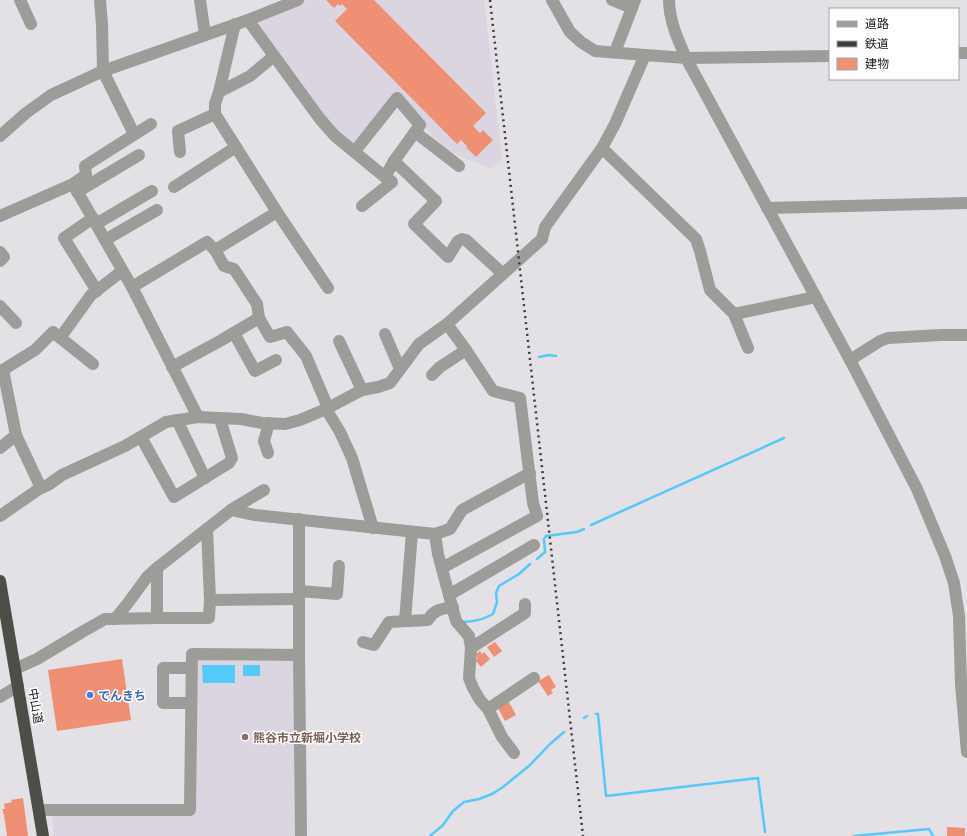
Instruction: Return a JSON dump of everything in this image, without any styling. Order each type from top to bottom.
[{"type":"highway","name":"中山道","points":[[0,581],[43,836]]},
{"type":"street","points":[[20,0],[31,24]]},
{"type":"street","points":[[100,0],[103,71],[134,134]]},
{"type":"street","points":[[200,0],[205,35]]},
{"type":"street","points":[[0,136],[26,113],[51,95],[103,71],[248,20],[298,0]]},
{"type":"street","points":[[552,0],[570,32],[581,42],[595,51],[686,58],[829,56]]},
{"type":"street","points":[[612,0],[634,4],[615,52]]},
{"type":"street","points":[[670,0],[669,4],[673,25],[686,58],[850,360],[917,489],[945,556],[954,583],[959,616],[961,684],[967,752]]},
{"type":"street","points":[[248,20],[320,119],[335,136],[392,182],[362,206]]},
{"type":"street","points":[[235,24],[215,104],[216,114],[277,212],[328,288]]},
{"type":"street","points":[[0,516],[62,475],[110,453],[166,422],[198,417],[241,419],[285,424],[300,420],[326,409],[362,390],[378,388],[390,383],[419,344],[447,324],[542,239],[545,227],[602,148],[615,124],[645,55]]},
{"type":"street","points":[[219,92],[250,76],[274,56]]},
{"type":"street","points":[[354,151],[397,98],[420,125],[394,161],[385,177]]},
{"type":"street","points":[[180,152],[178,131],[216,114]]},
{"type":"street","points":[[75,188],[86,175],[84,166],[151,124]]},
{"type":"street","points":[[415,132],[459,166]]},
{"type":"street","points":[[174,187],[236,147]]},
{"type":"street","points":[[602,148],[696,239],[710,290],[734,314],[748,348]]},
{"type":"street","points":[[0,216],[75,188],[139,155]]},
{"type":"street","points":[[394,161],[436,201],[414,224],[448,257],[458,241],[462,239],[466,240],[502,274]]},
{"type":"street","points":[[75,188],[132,287],[198,417]]},
{"type":"street","points":[[97,291],[64,238],[152,190]]},
{"type":"street","points":[[767,208],[967,203]]},
{"type":"street","points":[[105,240],[157,210]]},
{"type":"street","points":[[215,250],[277,212]]},
{"type":"street","points":[[132,287],[207,242],[215,250],[224,266],[234,269],[257,304],[259,318],[270,337],[287,332],[306,356],[326,403],[326,409],[340,432],[352,458],[373,528]]},
{"type":"street","points":[[0,252],[4,257],[0,261]]},
{"type":"street","points":[[60,338],[92,295],[122,271]]},
{"type":"street","points":[[734,314],[816,297]]},
{"type":"street","points":[[0,306],[16,323]]},
{"type":"street","points":[[172,366],[259,318]]},
{"type":"street","points":[[442,568],[537,516],[533,503],[520,398],[493,391],[447,324]]},
{"type":"street","points":[[41,488],[16,435],[2,370],[35,350],[53,332],[93,364]]},
{"type":"street","points":[[234,333],[255,371],[276,360]]},
{"type":"street","points":[[385,334],[400,369]]},
{"type":"street","points":[[850,360],[880,341],[888,338],[967,335]]},
{"type":"street","points":[[339,341],[362,390]]},
{"type":"street","points":[[432,375],[440,367],[466,350]]},
{"type":"street","points":[[141,437],[174,497],[229,463],[232,458],[220,419]]},
{"type":"street","points":[[177,420],[204,478]]},
{"type":"street","points":[[268,453],[264,440],[269,423]]},
{"type":"street","points":[[0,448],[16,435]]},
{"type":"street","points":[[231,510],[255,515],[435,534],[450,529],[462,510],[530,473]]},
{"type":"street","points":[[115,618],[147,577],[157,568],[231,510],[264,490]]},
{"type":"street","points":[[299,519],[298,655],[301,836]]},
{"type":"street","points":[[15,669],[37,659],[105,619],[209,618],[210,600],[208,529]]},
{"type":"street","points":[[405,621],[412,532]]},
{"type":"street","points":[[435,534],[438,554],[456,621],[469,636],[471,648],[469,678],[480,700],[488,709],[502,737],[514,753]]},
{"type":"street","points":[[449,595],[534,545]]},
{"type":"street","points":[[210,600],[337,594],[339,566]]},
{"type":"street","points":[[157,568],[157,618]]},
{"type":"street","points":[[471,648],[525,613],[525,604]]},
{"type":"street","points":[[363,642],[374,645],[389,622],[428,620],[431,614],[438,610],[453,607]]},
{"type":"street","points":[[39,810],[190,810],[192,654],[298,655]]},
{"type":"street","points":[[191,703],[163,703],[164,668],[192,668]]},
{"type":"street","points":[[488,709],[534,678]]},
{"type":"street","points":[[0,697],[18,686]]},
{"type":"shaded area","points":[[308,0],[484,0],[502,159],[491,169],[439,147],[424,125],[398,94],[354,147],[338,134],[253,20]]},
{"type":"shaded area","name":"熊谷市立新堀小学校","points":[[198,659],[293,660],[295,836],[54,836],[52,815],[193,815]]},
{"type":"water","points":[[202,665],[235,665],[235,683],[203,683]]},
{"type":"water","points":[[243,665],[260,665],[260,676],[243,676]]},
{"type":"building","points":[[326,0],[374,0],[486,113],[473,126],[480,133],[483,130],[493,140],[476,157],[461,140],[457,144],[335,21],[347,9],[342,4],[340,6],[338,4],[334,8]]},
{"type":"building","points":[[495,642],[502,651],[494,657],[487,647]]},
{"type":"building","points":[[480,651],[482,654],[484,652],[490,659],[481,667],[475,660],[478,658],[475,655]]},
{"type":"building","name":"でんきち","points":[[122,659],[131,720],[57,731],[48,670]]},
{"type":"building","points":[[549,675],[556,687],[551,690],[553,693],[548,696],[538,681]]},
{"type":"building","points":[[509,702],[516,715],[505,721],[498,708]]},
{"type":"building","points":[[23,798],[28,836],[7,836],[2,809],[5,809],[4,804],[12,802],[11,800]]},
{"type":"building","points":[[947,827],[965,828],[965,836],[947,836]]},
{"type":"waterway","points":[[539,357],[549,355],[556,356]]},
{"type":"waterway","points":[[591,525],[784,438]]},
{"type":"waterway","points":[[537,559],[545,552],[544,539],[546,536],[577,532],[584,529]]},
{"type":"waterway","points":[[463,622],[479,620],[493,614],[497,602],[496,593],[499,586],[519,574],[530,564]]},
{"type":"waterway","points":[[596,714],[598,714],[606,796],[758,778],[765,832]]},
{"type":"waterway","points":[[430,836],[443,825],[453,811],[464,802],[479,799],[492,794],[503,787],[530,765],[564,732]]},
{"type":"waterway","points":[[854,836],[929,829],[933,836]]},
{"type":"railway","points":[[490,0],[583,836]]},
{"type":"place","name":"でんきち","points":[[90,695]]},
{"type":"place","name":"熊谷市立新堀小学校","points":[[245,737]]}]
